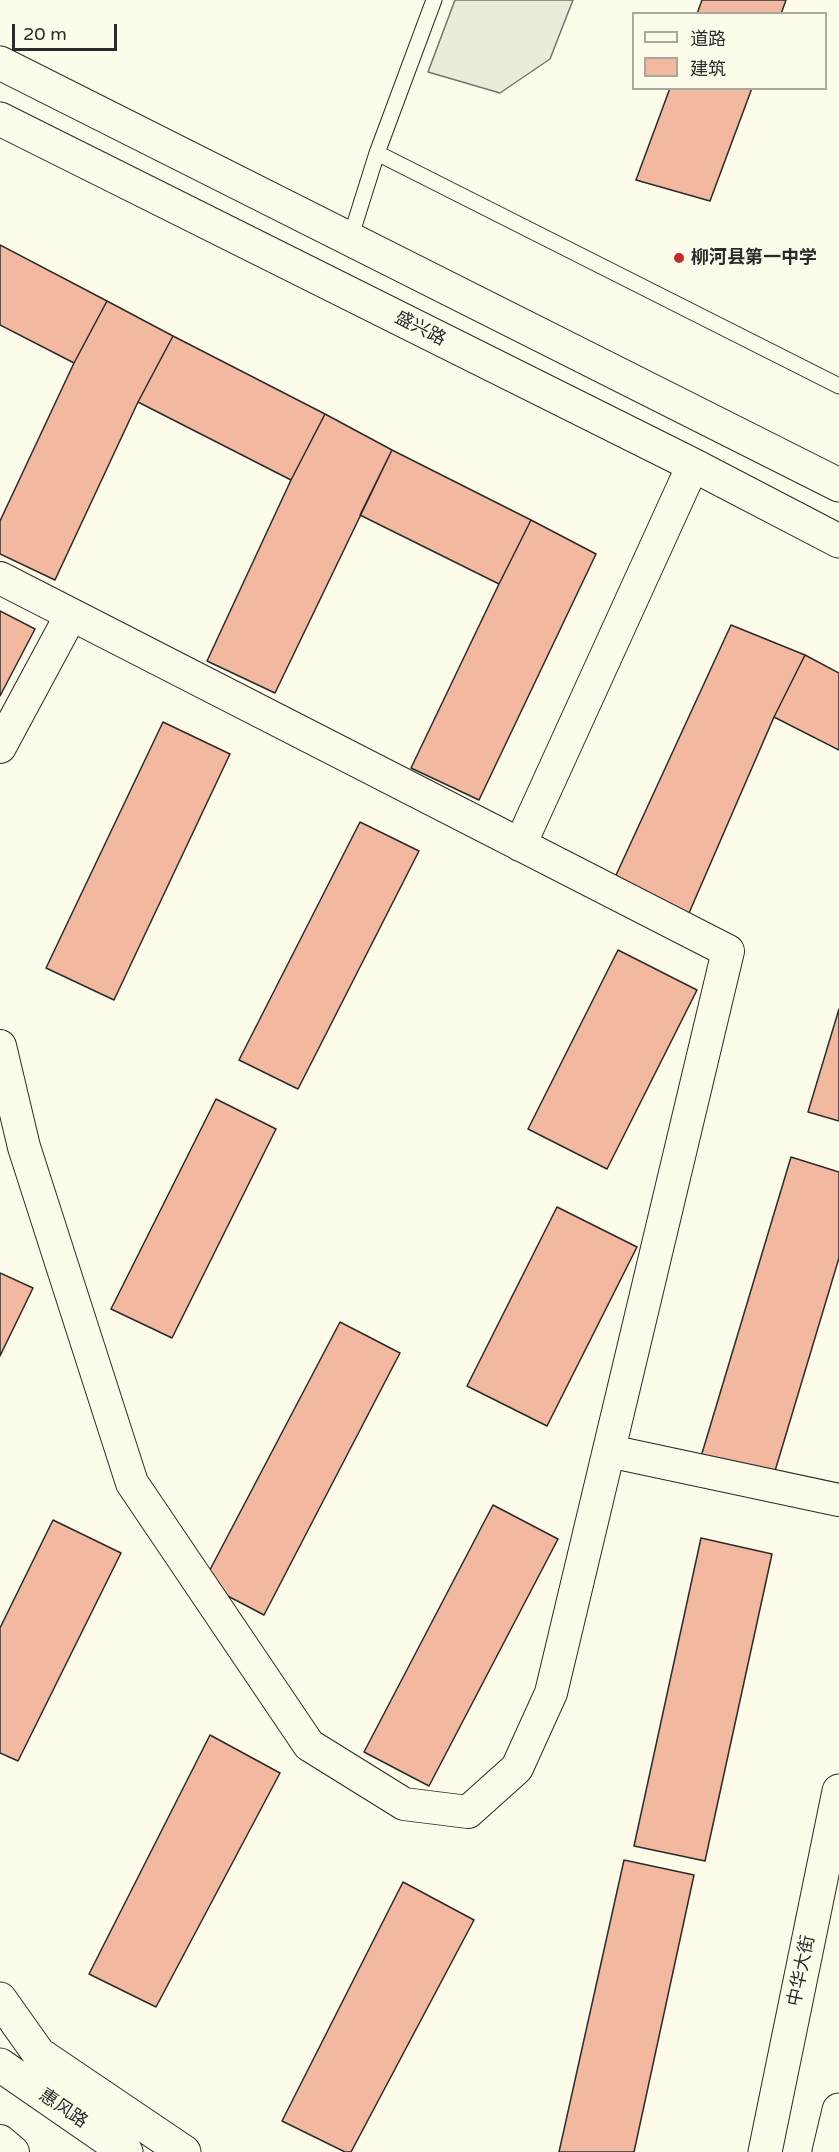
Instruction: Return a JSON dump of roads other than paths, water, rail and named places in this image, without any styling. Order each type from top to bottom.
[{"type":"street","points":[[0,63],[839,485]]},
{"type":"street","name":"盛兴路","points":[[0,119],[693,465],[839,541]]},
{"type":"street","points":[[520,845],[693,465]]},
{"type":"street","points":[[0,578],[728,951],[551,1693],[517,1768],[468,1812],[404,1804],[309,1745],[132,1483],[24,1147],[0,1046]]},
{"type":"street","points":[[0,747],[71,615]]},
{"type":"street","points":[[609,1451],[839,1500]]},
{"type":"street","name":"中华大街","points":[[765,2152],[839,1791]]},
{"type":"street","points":[[0,1999],[39,2054],[184,2152]]},
{"type":"street","name":"惠风路","points":[[0,2066],[126,2152]]},
{"type":"street","points":[[829,2152],[839,2110]]},
{"type":"street","points":[[0,2141],[13,2152]]},
{"type":"lane","points":[[350,239],[377,153],[434,0]]},
{"type":"lane","points":[[377,153],[839,386]]},
{"type":"place","name":"柳河县第一中学","points":[[679,258]]}]
